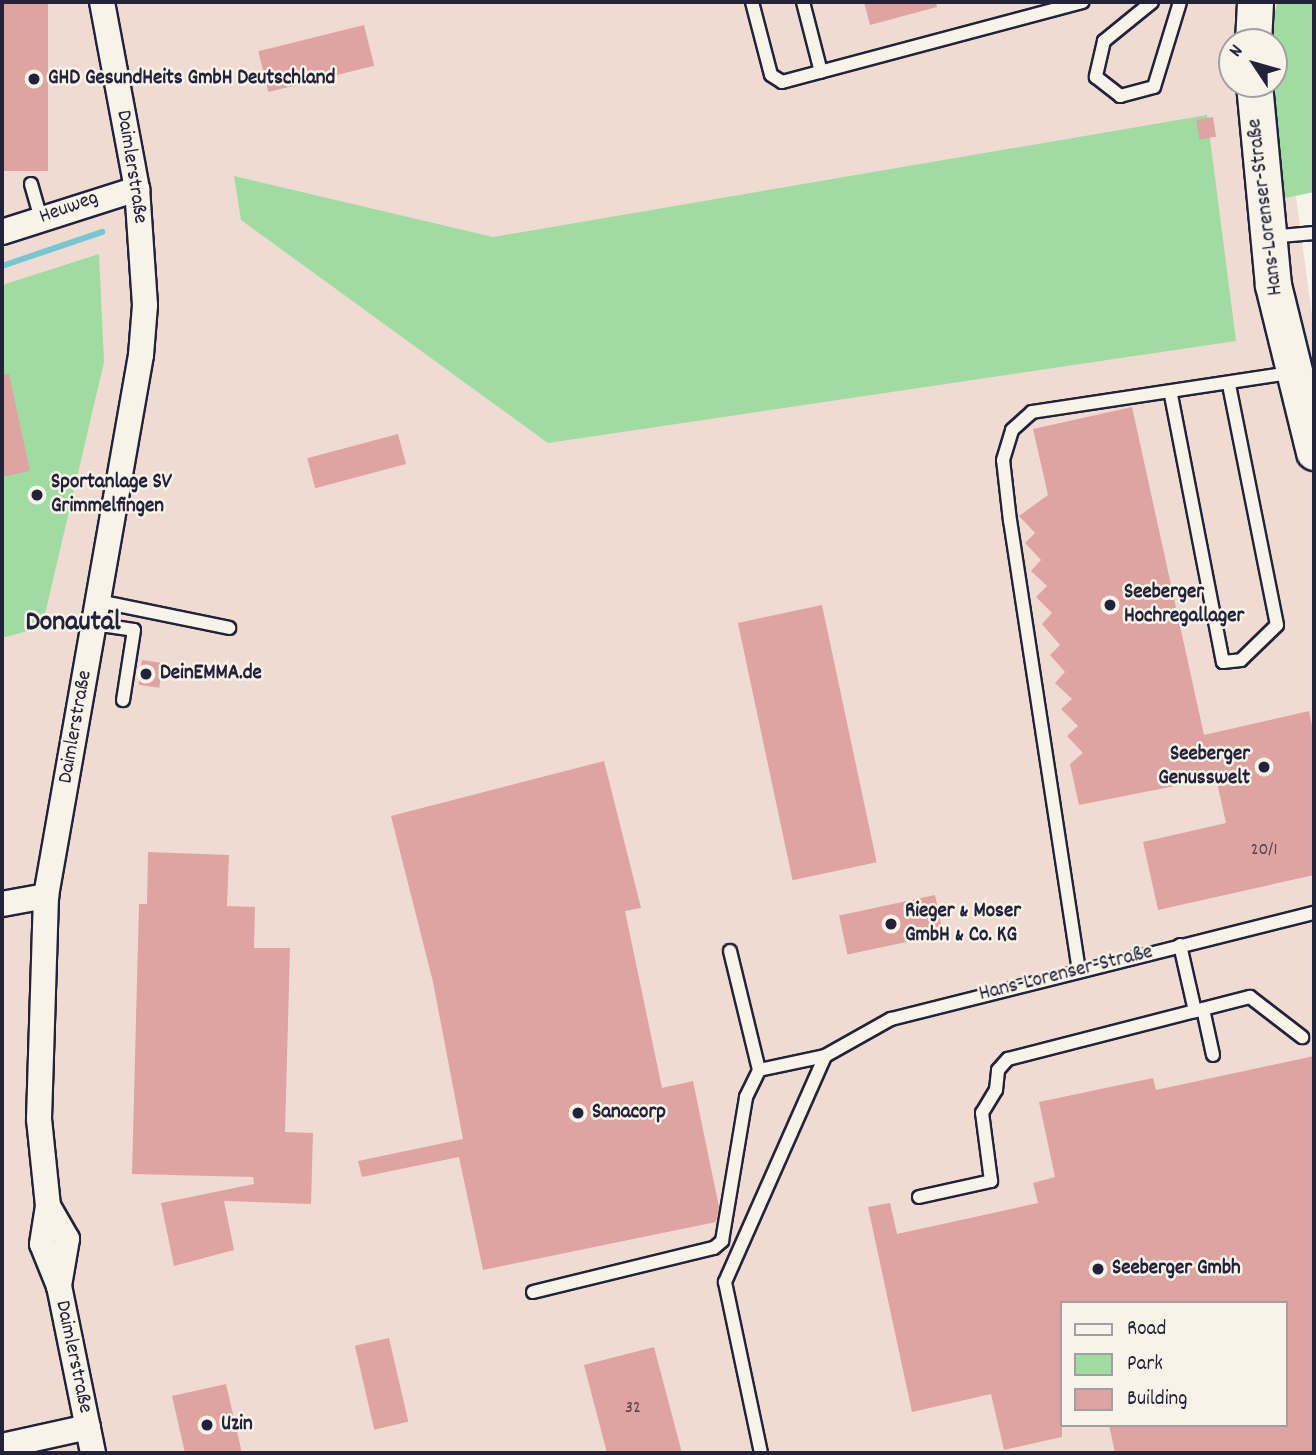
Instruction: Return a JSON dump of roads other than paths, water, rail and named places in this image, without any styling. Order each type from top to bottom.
[{"type":"street","name":"Daimlerstraße","points":[[93,1453],[59,1286],[42,1244],[48,1206],[39,1119],[46,896],[141,355],[145,262],[137,189],[102,2]]},
{"type":"street","points":[[1254,28],[1255,2]]},
{"type":"street","name":"Hans-Lorenser-Straße","points":[[1255,98],[1266,237],[1314,452]]},
{"type":"street","name":"Heuweg","points":[[2,232],[137,189]]},
{"type":"street","points":[[2,904],[46,896]]},
{"type":"street","points":[[2,1446],[88,1427]]},
{"type":"lane","points":[[752,2],[771,75],[782,82],[1083,2]]},
{"type":"lane","points":[[803,2],[821,72]]},
{"type":"lane","points":[[1152,2],[1104,41],[1096,77],[1120,96],[1154,87],[1180,2]]},
{"type":"lane","points":[[31,184],[41,218]]},
{"type":"lane","points":[[1266,237],[1314,233]]},
{"type":"lane","points":[[1079,971],[1003,460],[1012,430],[1032,412],[1148,392],[1171,395],[1295,373]]},
{"type":"lane","points":[[1171,395],[1223,663],[1241,660],[1277,625],[1229,385]]},
{"type":"lane","points":[[96,613],[229,628]]},
{"type":"lane","points":[[96,613],[134,630],[123,700]]},
{"type":"lane","name":"Hans-Lorenser-Straße","points":[[759,1070],[825,1055],[891,1019],[1314,913]]},
{"type":"lane","points":[[1180,945],[1213,1055]]},
{"type":"lane","points":[[533,1292],[666,1261],[722,1241],[746,1097],[759,1070],[730,951]]},
{"type":"lane","points":[[919,1198],[991,1181],[982,1113],[1008,1059],[1250,997],[1302,1037]]},
{"type":"lane","points":[[761,1453],[725,1282],[825,1055]]},
{"type":"waterway","points":[[2,266],[102,232]]},
{"type":"place","name":"GHD GesundHeits GmbH Deutschland","points":[[34,79]]},
{"type":"place","name":"Sportanlage SV Grimmelfingen","points":[[37,495]]},
{"type":"place","name":"Seeberger Hochregallager","points":[[1110,605]]},
{"type":"place","name":"DeinEMMA.de","points":[[146,674]]},
{"type":"place","name":"Seeberger Genusswelt","points":[[1264,767]]},
{"type":"place","name":"Rieger & Moser GmbH & Co. KG","points":[[891,924]]},
{"type":"place","name":"Sanacorp","points":[[578,1113]]},
{"type":"place","name":"Seeberger Gmbh","points":[[1098,1269]]},
{"type":"place","name":"Uzin","points":[[207,1425]]},
{"type":"district","name":"Donautal","points":[[73,624]]}]
